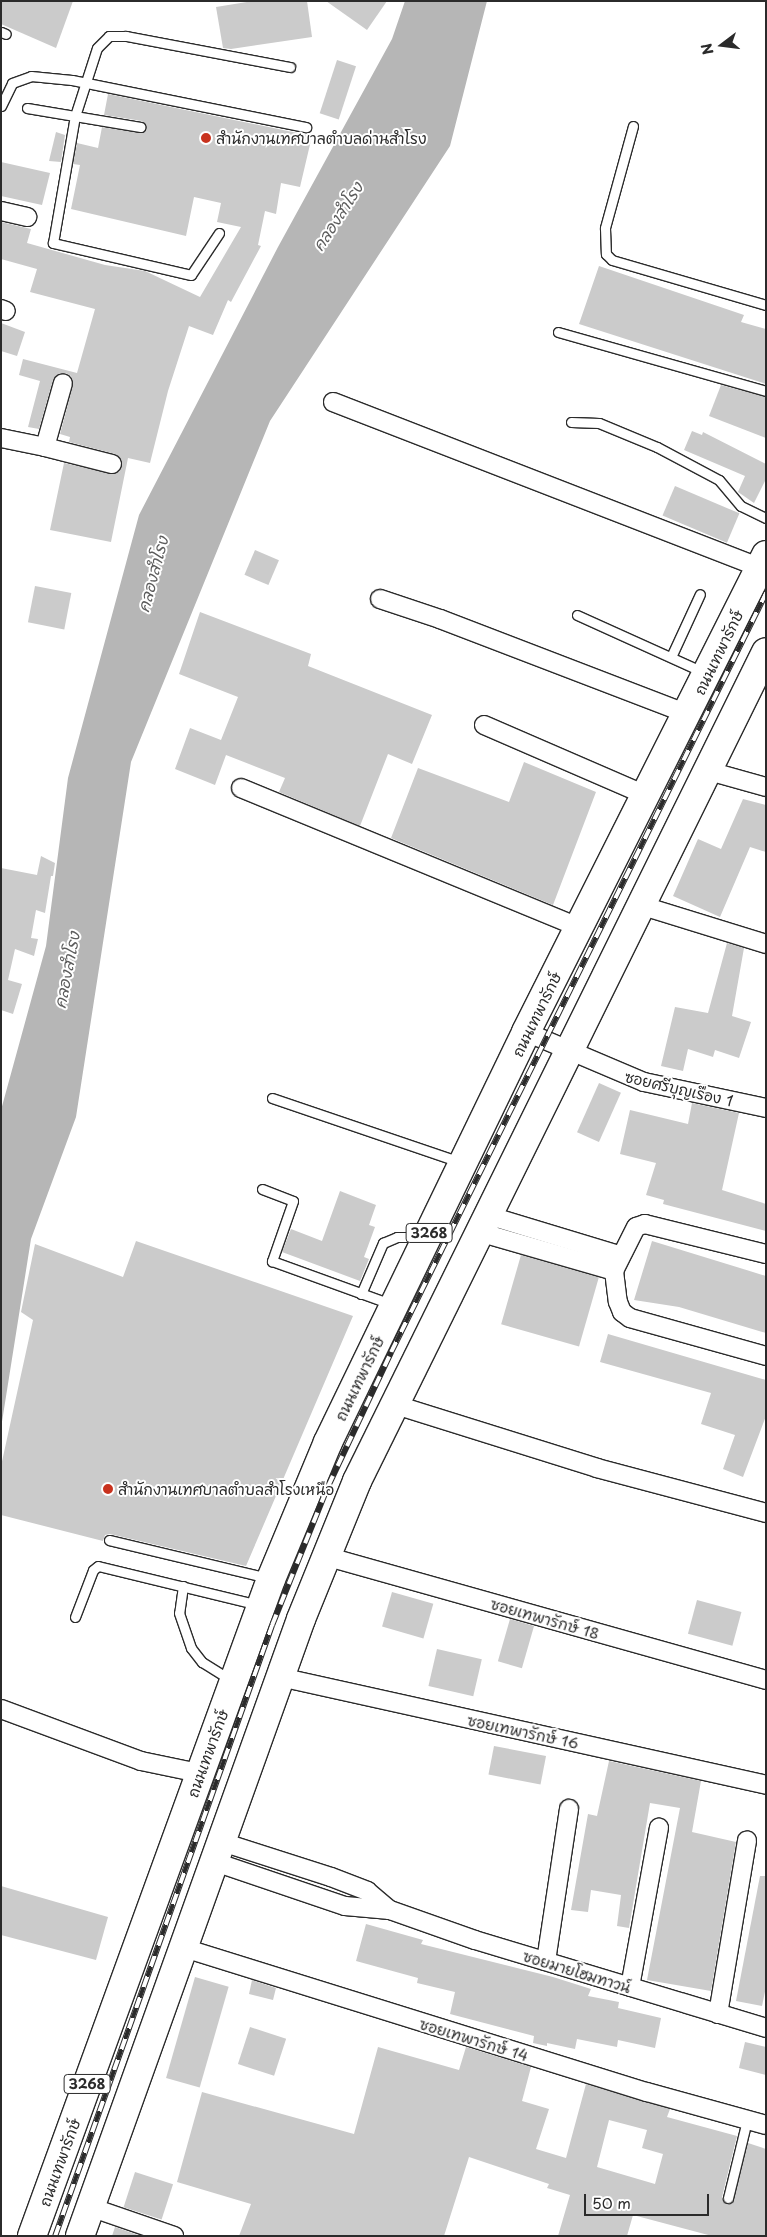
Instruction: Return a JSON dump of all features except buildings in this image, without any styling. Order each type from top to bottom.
[{"type":"main road","name":"ถนนเทพารักษ์","points":[[32,2236],[271,1579],[328,1442],[526,1032],[708,674],[763,561]]},
{"type":"main road","name":"3268","points":[[80,2236],[325,1556],[393,1404],[567,1050],[709,771],[766,652]]},
{"type":"street","points":[[1,211],[27,217]]},
{"type":"street","points":[[45,448],[63,383]]},
{"type":"street","points":[[332,402],[763,561]]},
{"type":"street","points":[[1,438],[112,464]]},
{"type":"street","points":[[380,599],[448,622],[687,714]]},
{"type":"street","points":[[484,725],[646,795]]},
{"type":"street","points":[[709,771],[766,787]]},
{"type":"street","points":[[241,788],[578,927]]},
{"type":"street","points":[[640,905],[766,944]]},
{"type":"street","name":"ซอยศรีบุญเรือง 1","points":[[526,1032],[644,1082],[766,1108]]},
{"type":"street","points":[[483,1223],[617,1263]]},
{"type":"street","points":[[766,1254],[651,1223],[636,1227],[617,1263],[618,1302],[622,1312],[630,1318],[766,1356]]},
{"type":"street","points":[[393,1404],[597,1468],[766,1513]]},
{"type":"street","name":"ซอยเทพารักษ์ 18","points":[[325,1556],[766,1680]]},
{"type":"street","name":"ซอยเทพารักษ์ 16","points":[[280,1677],[766,1785]]},
{"type":"street","points":[[1,1709],[141,1761],[199,1774]]},
{"type":"street","points":[[546,1961],[570,1809]]},
{"type":"street","points":[[630,1987],[659,1828]]},
{"type":"street","points":[[718,2014],[747,1840]]},
{"type":"street","name":"ซอยมายโฮมทาวน์","points":[[218,1852],[340,1880],[367,1891],[390,1910],[546,1961],[766,2028]]},
{"type":"street","name":"ซอยเทพารักษ์ 14","points":[[184,1948],[618,2083],[766,2125]]},
{"type":"street","points":[[90,2207],[174,2236]]},
{"type":"lane","points":[[219,233],[191,275],[53,243],[75,116],[97,48],[109,36],[126,36],[290,67]]},
{"type":"lane","points":[[1,106],[12,83],[21,78],[31,76],[86,83],[306,127]]},
{"type":"lane","points":[[27,108],[140,127]]},
{"type":"lane","points":[[633,126],[605,228],[606,254],[612,260],[766,306]]},
{"type":"lane","points":[[558,332],[766,391]]},
{"type":"lane","points":[[571,422],[599,423],[657,447],[719,480],[740,506],[766,518]]},
{"type":"lane","points":[[671,657],[700,594]]},
{"type":"lane","points":[[577,615],[708,674]]},
{"type":"lane","points":[[272,1098],[463,1163]]},
{"type":"lane","points":[[262,1189],[293,1201],[272,1261],[394,1305]]},
{"type":"lane","points":[[361,1294],[383,1243],[397,1237],[427,1237]]},
{"type":"lane","points":[[109,1540],[271,1579]]},
{"type":"lane","points":[[75,1617],[93,1570],[98,1566],[261,1606]]},
{"type":"lane","points":[[184,1586],[179,1613],[191,1648],[202,1662],[233,1682]]},
{"type":"lane","points":[[728,2198],[748,2120]]},
{"type":"water","name":"คลองสำโรง","points":[[405,1],[487,1],[450,146],[270,421],[131,762],[76,1117],[31,1239],[1,1428],[1,1110],[46,946],[68,778],[139,515],[278,247],[392,39]]},
{"type":"railway","points":[[55,2236],[272,1625],[328,1486],[391,1352],[766,593]]},
{"type":"place","name":"สำนักงานเทศบาลตำบลด่านสำโรง","points":[[206,138]]},
{"type":"place","name":"สำนักงานเทศบาลตำบลสำโรงเหนือ","points":[[108,1489]]}]
